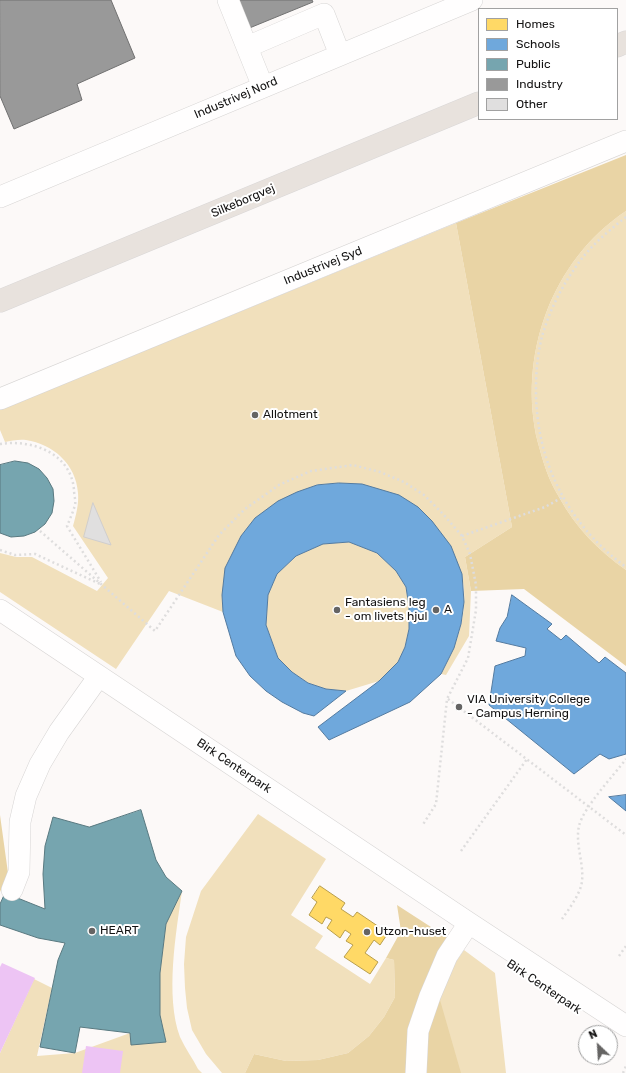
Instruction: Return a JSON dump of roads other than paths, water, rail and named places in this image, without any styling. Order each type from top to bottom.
[{"type":"main road","name":"Silkeborgvej","points":[[3,300],[478,103]]},
{"type":"street","points":[[228,0],[263,87]]},
{"type":"street","name":"Industrivej Nord","points":[[0,197],[472,0]]},
{"type":"street","points":[[247,47],[324,14],[340,55]]},
{"type":"street","name":"Industrivej Syd","points":[[0,400],[626,141]]},
{"type":"street","name":"Birk Centerpark","points":[[0,610],[96,681],[466,928],[626,1041]]},
{"type":"street","name":"Birk Centerpark","points":[[0,625],[96,681]]},
{"type":"street","points":[[12,890],[19,872],[20,822],[26,796],[40,764],[51,745],[96,681]]},
{"type":"street","points":[[416,1073],[418,1031],[430,996],[447,956],[466,928]]},
{"type":"street","name":"Birk Centerpark","points":[[466,928],[626,1026]]},
{"type":"place","name":"Allotment","points":[[255,415]]},
{"type":"place","name":"Fantasiens leg - om livets hjul","points":[[337,610]]},
{"type":"place","name":"A","points":[[436,610]]},
{"type":"place","name":"VIA University College - Campus Herning","points":[[459,707]]},
{"type":"place","name":"HEART","points":[[92,931]]},
{"type":"place","name":"Utzon-huset","points":[[367,932]]}]
